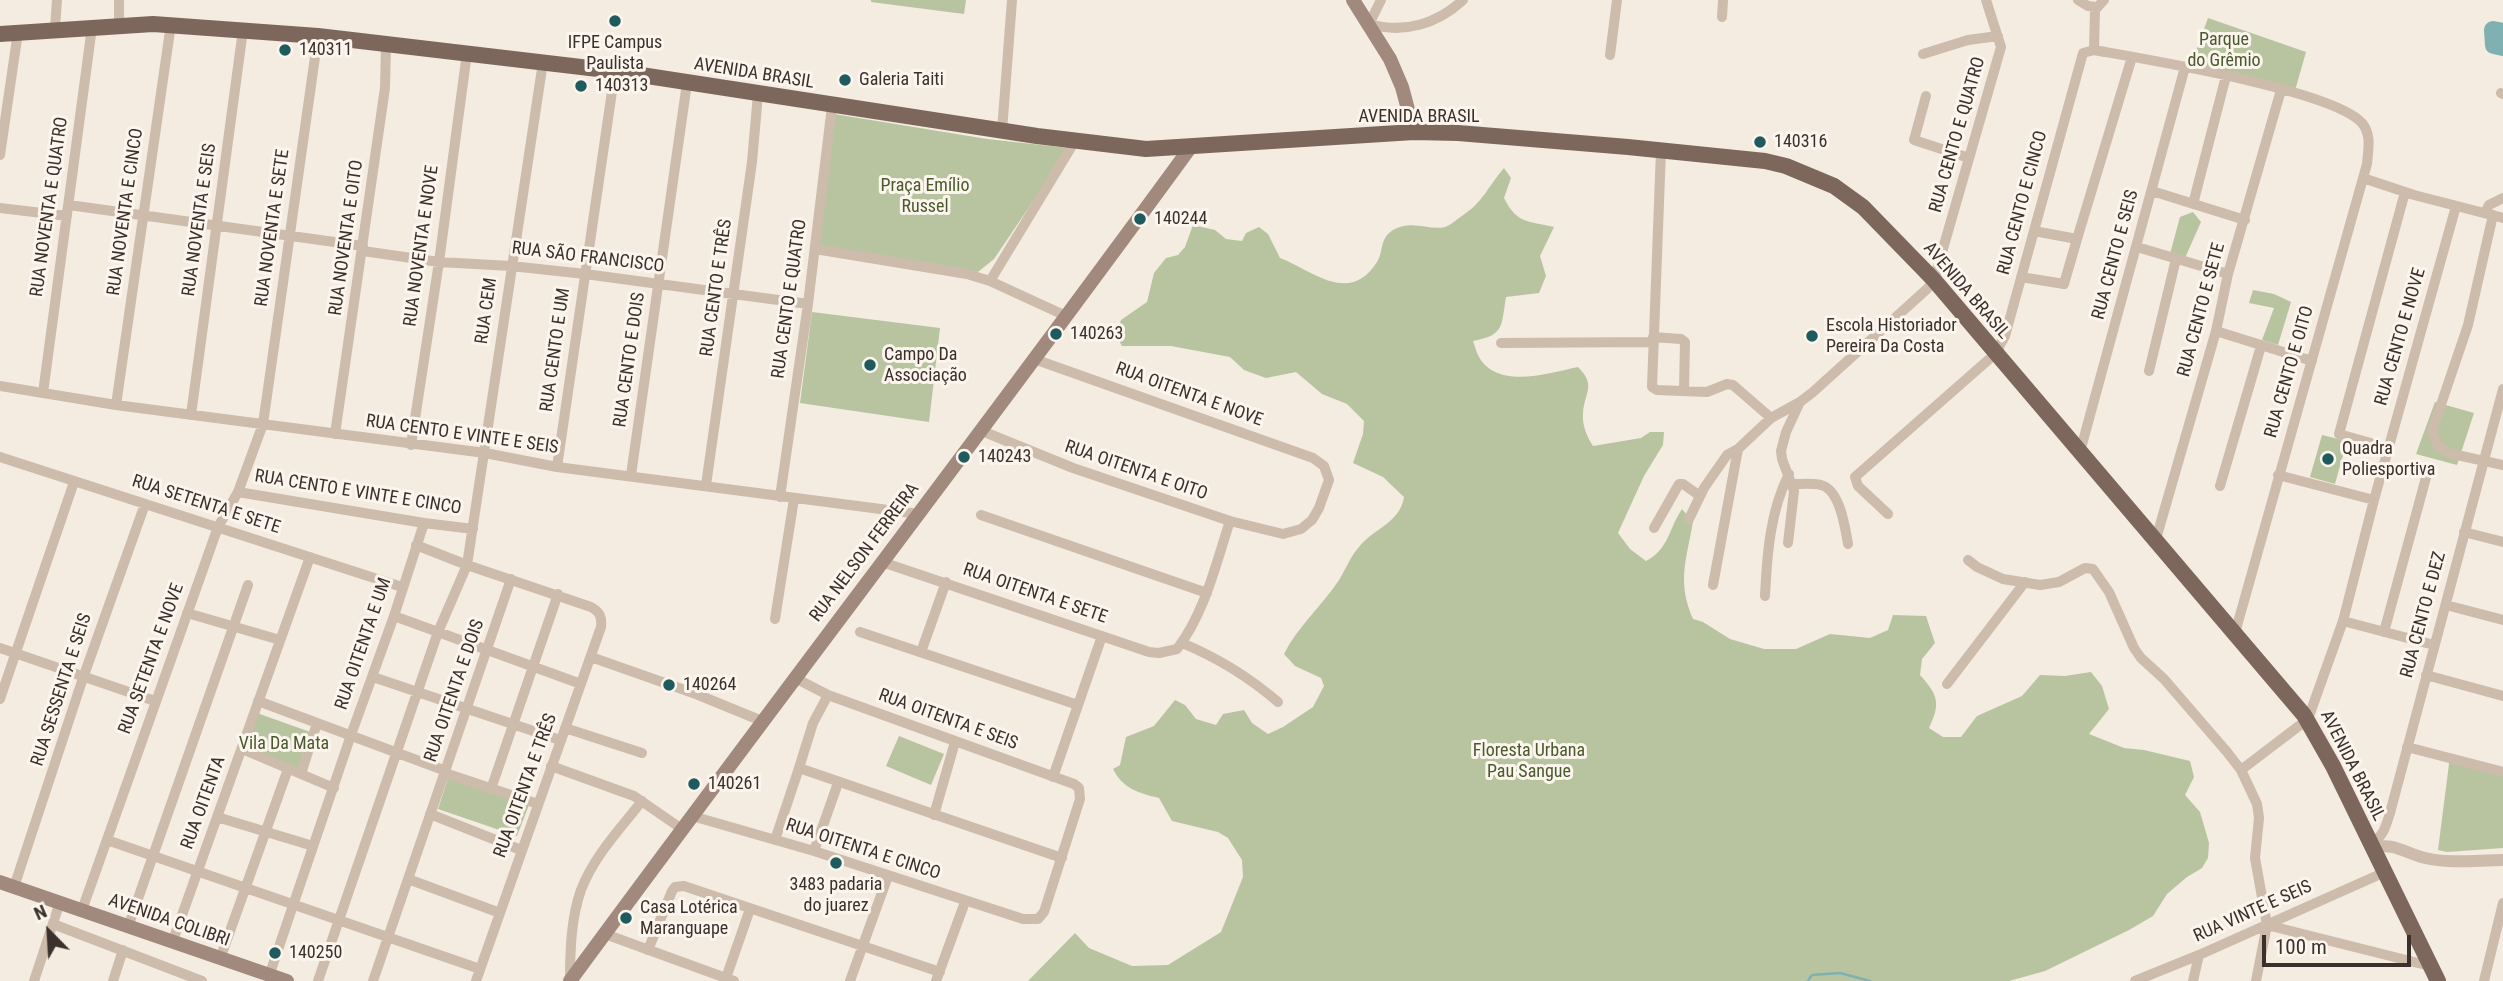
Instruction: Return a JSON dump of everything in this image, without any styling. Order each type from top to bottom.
[{"type":"main road","points":[[1353,0],[1390,59],[1402,87],[1414,132]]},
{"type":"main road","name":"AVENIDA BRASIL","points":[[0,34],[55,28],[171,24],[318,36],[615,71],[1002,131],[1146,149],[1414,132],[1458,133],[1765,161],[1794,169],[1834,186],[1863,207],[1934,280],[2308,719],[2434,974]]},
{"type":"main road","name":"RUA NELSON FERREIRA","points":[[570,981],[762,721],[982,431],[1190,148]]},
{"type":"main road","name":"AVENIDA COLIBRI","points":[[7,884],[286,981]]},
{"type":"street","points":[[55,28],[57,0]]},
{"type":"street","points":[[119,0],[119,25]]},
{"type":"street","points":[[1002,131],[1012,0]]},
{"type":"street","points":[[1381,0],[1369,24],[1383,28],[1422,24],[1438,19],[1463,0]]},
{"type":"street","points":[[1610,55],[1617,0]]},
{"type":"street","points":[[1721,17],[1723,0]]},
{"type":"street","name":"RUA CENTO E QUATRO","points":[[1934,280],[2001,47],[1986,0]]},
{"type":"street","points":[[2078,0],[2088,6],[2100,3],[2094,50],[2185,67],[2281,90]]},
{"type":"street","name":"RUA NOVENTA E CINCO","points":[[116,405],[171,24]]},
{"type":"street","name":"RUA NOVENTA E QUATRO","points":[[43,393],[92,27]]},
{"type":"street","name":"RUA NOVENTA E SEIS","points":[[191,415],[243,30]]},
{"type":"street","points":[[0,155],[18,32]]},
{"type":"street","name":"RUA NOVENTA E SETE","points":[[264,424],[318,36]]},
{"type":"street","points":[[1923,54],[1968,40],[1998,36]]},
{"type":"street","name":"RUA NOVENTA E OITO","points":[[335,434],[363,249],[384,88],[386,45]]},
{"type":"street","name":"RUA CENTO E CINCO","points":[[1995,354],[2005,336],[2083,53],[2094,50]]},
{"type":"street","name":"RUA NOVENTA E NOVE","points":[[411,445],[467,53]]},
{"type":"street","points":[[2021,277],[2064,284],[2132,57]]},
{"type":"street","name":"RUA CEM","points":[[318,981],[438,632],[467,565],[543,62]]},
{"type":"street","name":"RUA CENTO E SEIS","points":[[2080,452],[2185,67]]},
{"type":"street","name":"RUA CENTO E UM","points":[[557,467],[615,71]]},
{"type":"street","points":[[2193,204],[2226,76]]},
{"type":"street","name":"RUA CENTO E DOIS","points":[[631,475],[687,83]]},
{"type":"street","name":"RUA CENTO E OITO","points":[[2235,633],[2363,178],[2370,140],[2360,121],[2330,105],[2281,90]]},
{"type":"street","name":"RUA CENTO E SETE","points":[[2156,540],[2281,90]]},
{"type":"street","name":"RUA CENTO E TRÊS","points":[[706,485],[758,94]]},
{"type":"street","points":[[1926,96],[1914,140],[1969,158]]},
{"type":"street","name":"RUA CENTO E QUATRO","points":[[780,497],[808,304],[832,106]]},
{"type":"street","points":[[990,281],[1075,141]]},
{"type":"street","points":[[1661,150],[1651,387],[1654,390],[1713,391],[1727,384],[1733,385],[1771,418]]},
{"type":"street","points":[[2363,178],[2494,216]]},
{"type":"street","points":[[2152,191],[2245,220]]},
{"type":"street","points":[[2388,448],[2339,434],[2405,192]]},
{"type":"street","points":[[2503,198],[2489,205],[2494,216],[2468,325],[2432,430],[2438,446],[2448,453],[2503,465]]},
{"type":"street","name":"RUA CENTO E NOVE","points":[[2308,719],[2343,621],[2456,206]]},
{"type":"street","name":"RUA SÃO FRANCISCO","points":[[0,208],[142,216],[290,236],[439,262],[585,274],[808,304]]},
{"type":"street","points":[[2034,231],[2077,239]]},
{"type":"street","points":[[2137,247],[2228,274]]},
{"type":"street","points":[[815,249],[967,274],[990,281],[1066,316]]},
{"type":"street","points":[[2149,370],[2176,259]]},
{"type":"street","points":[[1689,519],[1721,462],[1771,418],[1800,402],[1934,280]]},
{"type":"street","points":[[2216,331],[2312,361]]},
{"type":"street","points":[[1501,343],[1681,339],[1685,342],[1684,391]]},
{"type":"street","points":[[2220,486],[2261,345]]},
{"type":"street","points":[[1888,514],[1858,486],[1856,477],[1995,354]]},
{"type":"street","name":"RUA OITENTA E NOVE","points":[[1034,359],[1313,458],[1324,466],[1329,480],[1319,508],[1312,520],[1301,529],[1283,534]]},
{"type":"street","name":"RUA CENTO E VINTE E SEIS","points":[[0,386],[116,405],[485,453],[557,467],[919,514]]},
{"type":"street","name":"RUA CENTO E DEZ","points":[[2371,846],[2386,827],[2503,389]]},
{"type":"street","points":[[1788,543],[1794,496],[1781,451],[1786,432],[1800,402]]},
{"type":"street","name":"RUA SETENTA E NOVE","points":[[82,910],[218,527],[238,492],[264,424]]},
{"type":"street","name":"RUA OITENTA E OITO","points":[[982,431],[1073,468],[1230,521],[1283,534]]},
{"type":"street","points":[[1713,585],[1738,449]]},
{"type":"street","name":"RUA SETENTA E SETE","points":[[1,461],[145,504],[402,587]]},
{"type":"street","points":[[2384,632],[2427,474]]},
{"type":"street","points":[[2278,475],[2374,500]]},
{"type":"street","points":[[1791,479],[1828,489],[1841,511],[1848,544]]},
{"type":"street","points":[[1765,596],[1776,502],[1791,479]]},
{"type":"street","points":[[0,699],[74,482]]},
{"type":"street","points":[[1654,528],[1676,485],[1683,484],[1700,496]]},
{"type":"street","name":"RUA CENTO E VINTE E CINCO","points":[[238,492],[473,529]]},
{"type":"street","points":[[775,619],[794,499]]},
{"type":"street","name":"RUA SESSENTA E SEIS","points":[[7,884],[145,504]]},
{"type":"street","points":[[981,515],[1207,593]]},
{"type":"street","points":[[1230,521],[1207,593],[1179,646],[1206,654],[1249,679],[1278,702]]},
{"type":"street","name":"RUA OITENTA E UM","points":[[269,976],[424,523]]},
{"type":"street","points":[[2464,531],[2503,542]]},
{"type":"street","points":[[416,545],[467,565],[558,594],[491,789]]},
{"type":"street","name":"RUA OITENTA","points":[[172,943],[310,557]]},
{"type":"street","points":[[1968,560],[1992,575],[2049,586],[2085,568],[2093,569],[2109,592],[2141,658],[2164,679],[2241,771],[2257,804],[2259,818],[2255,858],[2267,925],[2256,981]]},
{"type":"street","name":"RUA OITENTA E SETE","points":[[882,562],[1149,652],[1169,652],[1179,646]]},
{"type":"street","name":"RUA OITENTA E DOIS","points":[[373,981],[511,579]]},
{"type":"street","points":[[921,652],[946,582]]},
{"type":"street","points":[[1947,684],[2025,582]]},
{"type":"street","points":[[128,927],[248,584]]},
{"type":"street","name":"RUA OITENTA E TRÊS","points":[[476,981],[602,620],[597,610],[558,594]]},
{"type":"street","points":[[2446,605],[2503,620]]},
{"type":"street","points":[[187,613],[280,640]]},
{"type":"street","points":[[394,616],[581,684]]},
{"type":"street","points":[[2343,621],[2434,645]]},
{"type":"street","points":[[860,632],[1078,705]]},
{"type":"street","points":[[1053,777],[1102,636]]},
{"type":"street","points":[[0,648],[155,701]]},
{"type":"street","points":[[591,657],[696,694],[762,721]]},
{"type":"street","points":[[2426,675],[2503,696]]},
{"type":"street","points":[[373,677],[560,740]]},
{"type":"street","name":"RUA OITENTA E SEIS","points":[[795,678],[828,695],[1074,784],[1079,788],[1080,799],[1062,858]]},
{"type":"street","points":[[775,840],[813,723],[828,695]]},
{"type":"street","points":[[258,701],[491,789],[538,804]]},
{"type":"street","points":[[2241,771],[2308,719]]},
{"type":"street","points":[[301,774],[317,723]]},
{"type":"street","points":[[565,728],[642,753]]},
{"type":"street","points":[[934,815],[956,742]]},
{"type":"street","points":[[2407,747],[2503,772]]},
{"type":"street","points":[[242,749],[334,788]]},
{"type":"street","points":[[551,766],[616,788],[642,801],[682,829]]},
{"type":"street","points":[[798,767],[1062,858]]},
{"type":"street","points":[[220,959],[288,769]]},
{"type":"street","points":[[814,851],[838,783]]},
{"type":"street","points":[[570,981],[572,936],[581,891],[601,855],[642,801]]},
{"type":"street","points":[[430,814],[521,849]]},
{"type":"street","name":"RUA OITENTA E CINCO","points":[[692,816],[814,851],[1023,919],[1038,919],[1044,912],[1062,858]]},
{"type":"street","points":[[218,817],[313,846]]},
{"type":"street","points":[[107,839],[480,969]]},
{"type":"street","points":[[2371,846],[2386,844],[2425,858],[2503,860]]},
{"type":"street","name":"RUA VINTE E SEIS","points":[[2135,981],[2385,872]]},
{"type":"street","points":[[850,981],[888,876]]},
{"type":"street","points":[[408,879],[500,913]]},
{"type":"street","points":[[648,950],[672,891],[678,886],[862,947],[938,977],[965,902]]},
{"type":"street","points":[[34,981],[60,902]]},
{"type":"street","points":[[2484,981],[2503,903]]},
{"type":"street","points":[[605,934],[730,980],[750,909]]},
{"type":"street","points":[[53,924],[196,980]]},
{"type":"street","points":[[2267,925],[2434,974]]},
{"type":"street","points":[[113,981],[123,950]]},
{"type":"street","points":[[2193,981],[2199,955]]},
{"type":"street","points":[[693,981],[698,968]]},
{"type":"green space","points":[[871,0],[966,0],[964,14]]},
{"type":"green space","name":"Parque do Grêmio","points":[[2208,18],[2306,52],[2294,94],[2190,68]]},
{"type":"green space","name":"Praça Emílio Russel","points":[[834,114],[987,139],[1069,148],[994,259],[978,272],[819,246]]},
{"type":"green space","name":"Floresta Urbana Pau Sangue","points":[[1504,168],[1511,178],[1504,198],[1514,213],[1524,220],[1554,227],[1540,256],[1546,276],[1539,293],[1506,297],[1500,328],[1491,336],[1473,341],[1479,357],[1498,373],[1525,377],[1578,367],[1588,384],[1583,418],[1585,431],[1593,446],[1641,438],[1650,432],[1664,432],[1663,445],[1644,476],[1618,533],[1630,549],[1646,561],[1654,556],[1664,545],[1682,509],[1693,522],[1684,582],[1693,619],[1703,622],[1730,639],[1764,649],[1796,649],[1830,634],[1870,638],[1888,630],[1893,615],[1926,616],[1935,643],[1922,659],[1920,675],[1931,688],[1936,700],[1929,728],[1943,737],[1961,737],[1977,716],[2022,696],[2040,675],[2065,676],[2091,672],[2102,686],[2109,709],[2089,734],[2124,748],[2190,761],[2194,777],[2185,795],[2200,812],[2209,843],[2208,858],[2202,868],[2167,894],[2153,916],[2045,971],[2009,981],[1028,981],[1075,933],[1089,948],[1132,966],[1168,965],[1221,932],[1243,877],[1242,860],[1228,838],[1218,832],[1172,821],[1159,798],[1138,792],[1117,776],[1113,769],[1120,765],[1126,737],[1154,726],[1175,700],[1185,705],[1196,719],[1216,725],[1223,714],[1244,710],[1252,723],[1268,734],[1313,707],[1324,686],[1321,678],[1295,666],[1284,654],[1296,634],[1339,580],[1356,551],[1365,540],[1392,519],[1402,506],[1404,497],[1383,477],[1353,463],[1363,434],[1364,421],[1347,404],[1322,394],[1296,372],[1266,378],[1244,370],[1230,357],[1171,346],[1122,346],[1116,335],[1121,320],[1147,302],[1154,273],[1166,258],[1178,255],[1185,247],[1193,225],[1215,230],[1226,239],[1242,241],[1246,233],[1259,227],[1268,234],[1280,258],[1330,281],[1355,282],[1366,275],[1377,262],[1386,237],[1393,230],[1407,225],[1439,228],[1448,226],[1474,206]]},
{"type":"green space","points":[[2193,212],[2201,222],[2185,258],[2170,254],[2180,217]]},
{"type":"green space","points":[[2253,290],[2274,294],[2291,302],[2278,345],[2262,340],[2274,308],[2249,303]]},
{"type":"green space","name":"Campo Da Associação","points":[[812,312],[940,328],[929,422],[800,403]]},
{"type":"green space","points":[[2435,402],[2474,413],[2457,465],[2416,454]]},
{"type":"green space","name":"Quadra Poliesportiva","points":[[2322,435],[2347,441],[2335,484],[2310,477]]},
{"type":"green space","name":"Vila Da Mata","points":[[257,713],[313,733],[300,772],[244,748]]},
{"type":"green space","points":[[899,736],[944,754],[931,785],[886,766]]},
{"type":"green space","points":[[2450,756],[2503,773],[2503,848],[2447,852],[2438,850]]},
{"type":"green space","points":[[448,778],[529,805],[517,836],[438,809]]},
{"type":"waterway","points":[[2503,32],[2493,30],[2494,45],[2503,47]]},
{"type":"waterway","points":[[1808,981],[1812,975],[1840,973],[1870,981]]},
{"type":"place","name":"IFPE Campus Paulista","points":[[615,21]]},
{"type":"place","name":"140311","points":[[285,50]]},
{"type":"place","name":"Galeria Taiti","points":[[845,80]]},
{"type":"place","name":"140313","points":[[581,86]]},
{"type":"place","name":"140316","points":[[1760,142]]},
{"type":"place","name":"140244","points":[[1140,219]]},
{"type":"place","name":"140263","points":[[1056,334]]},
{"type":"place","name":"Escola Historiador Pereira Da Costa","points":[[1812,336]]},
{"type":"place","name":"Campo Da Associação","points":[[870,365]]},
{"type":"place","name":"140243","points":[[964,457]]},
{"type":"place","name":"Quadra Poliesportiva","points":[[2328,459]]},
{"type":"place","name":"140264","points":[[669,685]]},
{"type":"place","name":"140261","points":[[694,784]]},
{"type":"place","name":"3483 padaria do juarez","points":[[836,863]]},
{"type":"place","name":"Casa Lotérica Maranguape","points":[[626,918]]},
{"type":"place","name":"140250","points":[[275,953]]}]
